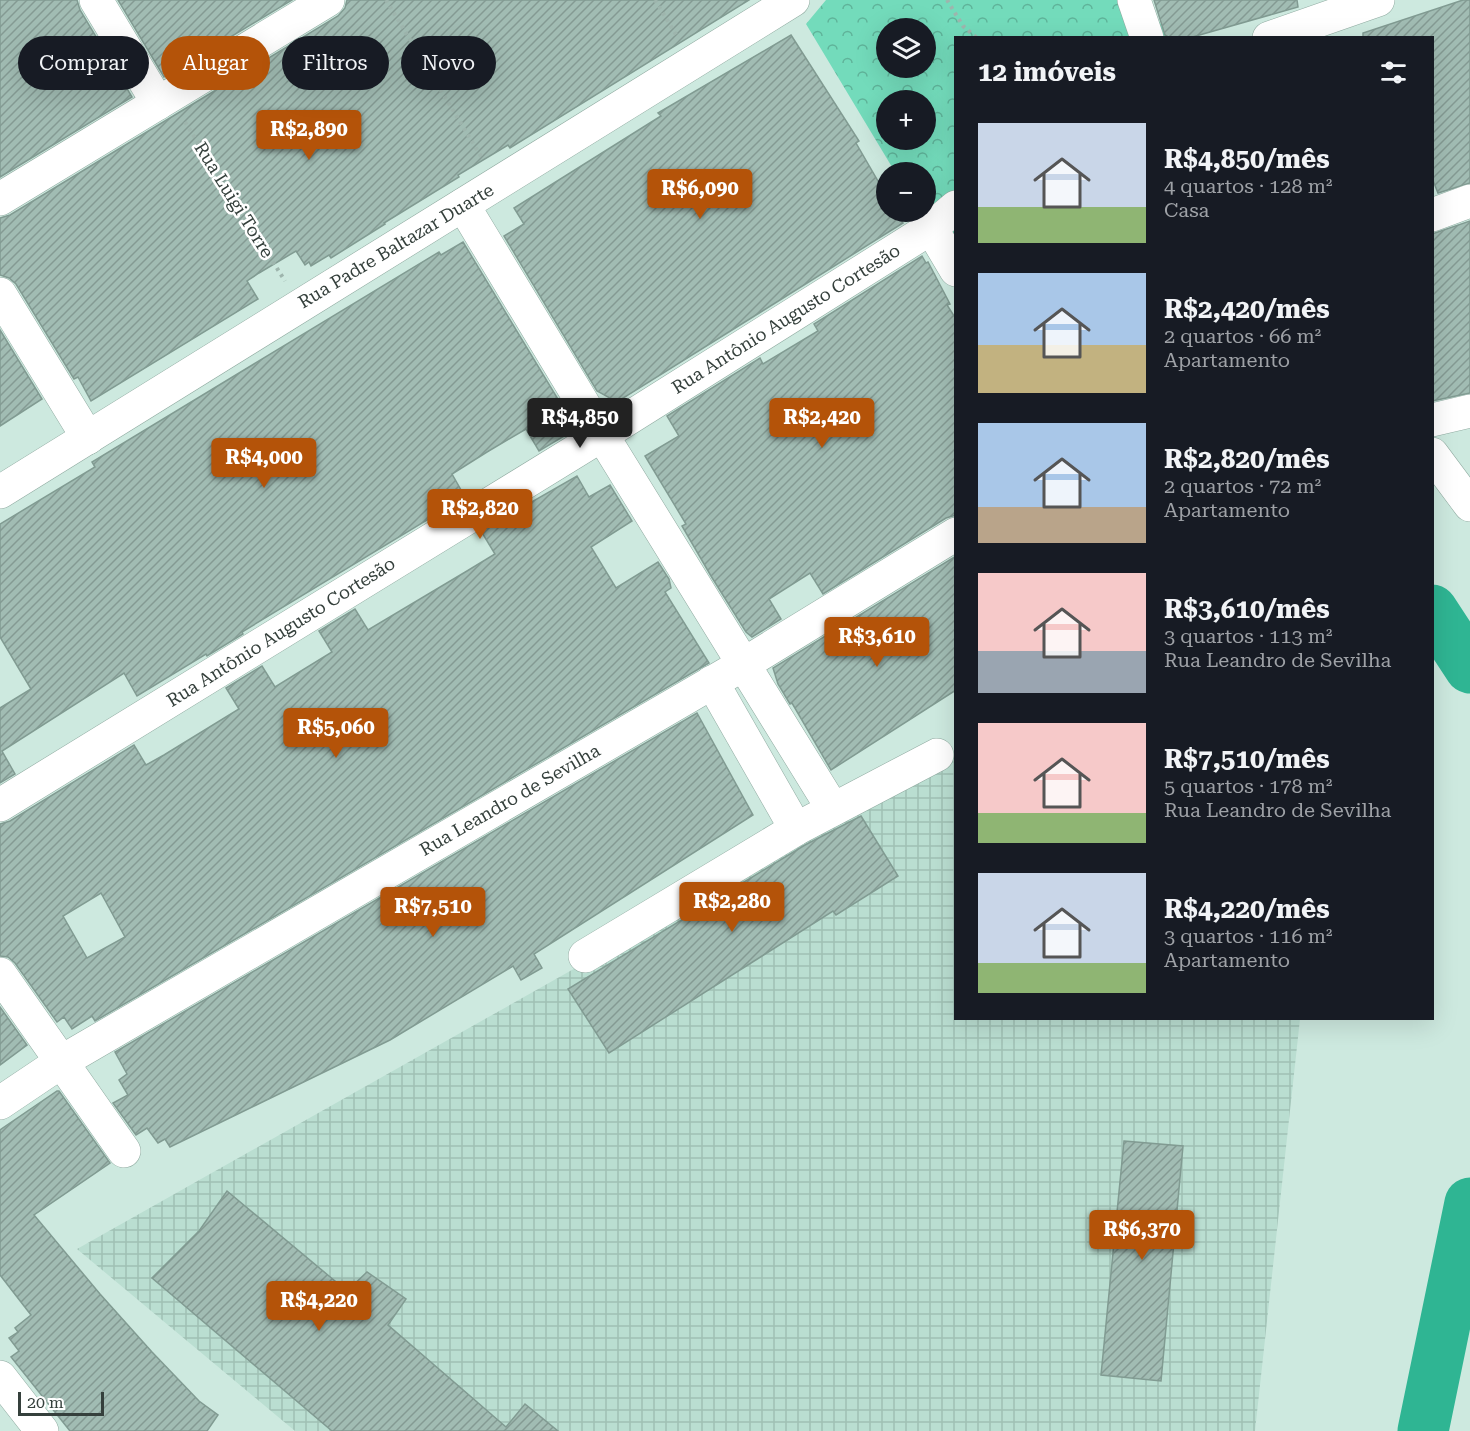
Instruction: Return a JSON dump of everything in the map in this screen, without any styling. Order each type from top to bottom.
[{"type":"street","points":[[96,0],[164,99]]},
{"type":"street","points":[[0,200],[328,0]]},
{"type":"street","name":"Rua Padre Baltazar Duarte","points":[[0,492],[793,0]]},
{"type":"street","points":[[1134,0],[1146,36]]},
{"type":"street","points":[[1274,36],[1360,3]]},
{"type":"street","points":[[1434,214],[1470,201]]},
{"type":"street","points":[[463,205],[833,809]]},
{"type":"street","name":"Rua Antônio Augusto Cortesão","points":[[0,805],[602,435],[931,228],[954,209]]},
{"type":"street","points":[[931,228],[954,267]]},
{"type":"street","points":[[0,294],[88,438]]},
{"type":"street","points":[[1434,420],[1470,411]]},
{"type":"street","points":[[1434,457],[1470,505]]},
{"type":"street","name":"Rua Leandro de Sevilha","points":[[0,1102],[61,1062],[744,664],[954,535]]},
{"type":"street","points":[[712,682],[796,829]]},
{"type":"street","points":[[585,956],[796,829],[937,755]]},
{"type":"street","points":[[0,974],[124,1151]]},
{"type":"street","points":[[0,1377],[42,1431]]},
{"type":"path","points":[[386,0],[498,184]]},
{"type":"path","points":[[655,0],[693,62]]},
{"type":"path","points":[[947,0],[963,26],[975,36]]},
{"type":"path","name":"Rua Luigi Torre","points":[[164,99],[300,304]]},
{"type":"shaded area","points":[[954,755],[954,1020],[1300,1020],[1255,1431],[295,1431],[77,1249]]},
{"type":"green space","points":[[826,0],[1147,0],[1167,36],[954,36],[954,268],[924,222],[936,222],[936,162],[889,162],[882,150],[936,150],[936,90],[876,90],[876,140],[806,24]]},
{"type":"building","points":[[0,0],[77,0],[80,10],[96,36],[18,36],[18,90],[128,90],[132,97],[0,177]]},
{"type":"building","points":[[118,0],[292,0],[232,36],[161,36],[161,72],[149,52],[149,36],[140,36]]},
{"type":"building","points":[[347,0],[749,0],[510,148],[508,145],[458,175],[459,177],[331,258],[329,255],[311,266],[309,262],[305,265],[296,251],[259,273],[247,281],[258,299],[91,401],[78,377],[74,379],[16,284],[0,275],[0,218],[10,215],[216,90],[270,90],[270,57],[282,50],[282,90],[389,90],[389,36],[305,36],[338,16],[345,8]]},
{"type":"building","points":[[1154,0],[1297,0],[1298,7],[1196,36],[1165,35]]},
{"type":"building","points":[[1463,0],[1470,0],[1470,183],[1438,193],[1434,183],[1434,36],[1363,36],[1363,33]]},
{"type":"building","points":[[791,35],[859,141],[856,143],[876,178],[876,222],[903,223],[617,402],[597,391],[504,236],[524,224],[514,208],[661,116],[658,113]]},
{"type":"building","points":[[1470,221],[1470,393],[1434,401],[1434,233]]},
{"type":"building","points":[[463,242],[576,429],[539,451],[526,429],[487,452],[452,474],[465,497],[242,632],[243,634],[207,656],[206,654],[137,696],[124,673],[2,751],[15,774],[0,783],[0,708],[31,689],[0,637],[0,524],[95,467],[92,462],[439,252],[441,255]]},
{"type":"building","points":[[922,256],[926,263],[928,262],[954,316],[954,516],[946,518],[823,594],[810,573],[769,599],[781,619],[752,637],[746,632],[711,576],[682,526],[686,524],[645,456],[679,436],[667,416],[760,358],[763,364],[818,331],[814,324]]},
{"type":"building","points":[[0,330],[42,399],[0,426]]},
{"type":"building","points":[[577,476],[589,497],[610,485],[632,521],[591,547],[616,588],[658,562],[669,579],[671,588],[665,592],[709,663],[95,1021],[92,1016],[72,1029],[64,1017],[57,1022],[15,963],[8,957],[0,956],[0,824],[10,821],[134,745],[146,765],[164,755],[239,709],[226,688],[262,666],[275,687],[332,652],[319,631],[355,609],[368,630],[495,554],[481,531]],"holes":[[[101,893],[125,937],[87,958],[63,916]]]},
{"type":"building","points":[[954,557],[954,691],[831,770],[792,703],[790,704],[778,684],[773,668]]},
{"type":"building","points":[[697,713],[753,815],[534,954],[542,968],[521,980],[513,966],[390,1040],[170,1147],[165,1139],[158,1143],[147,1128],[136,1135],[113,1103],[128,1095],[119,1080],[127,1074],[115,1052]]},
{"type":"building","points":[[861,816],[898,876],[836,915],[833,911],[609,1053],[568,989],[805,845]]},
{"type":"building","points":[[0,1007],[27,1045],[0,1065]]},
{"type":"building","points":[[57,1091],[110,1163],[34,1215],[152,1352],[199,1401],[218,1415],[207,1431],[70,1431],[11,1357],[19,1351],[9,1338],[18,1332],[15,1328],[31,1315],[0,1275],[0,1130]]},
{"type":"building","points":[[1124,1141],[1183,1146],[1161,1381],[1101,1375]]},
{"type":"building","points":[[227,1191],[347,1291],[367,1272],[406,1299],[388,1325],[506,1427],[525,1404],[558,1431],[332,1431],[152,1278],[199,1231]]},
{"type":"waterway","points":[[1434,613],[1470,668]]},
{"type":"waterway","points":[[1423,1431],[1470,1203]]}]
